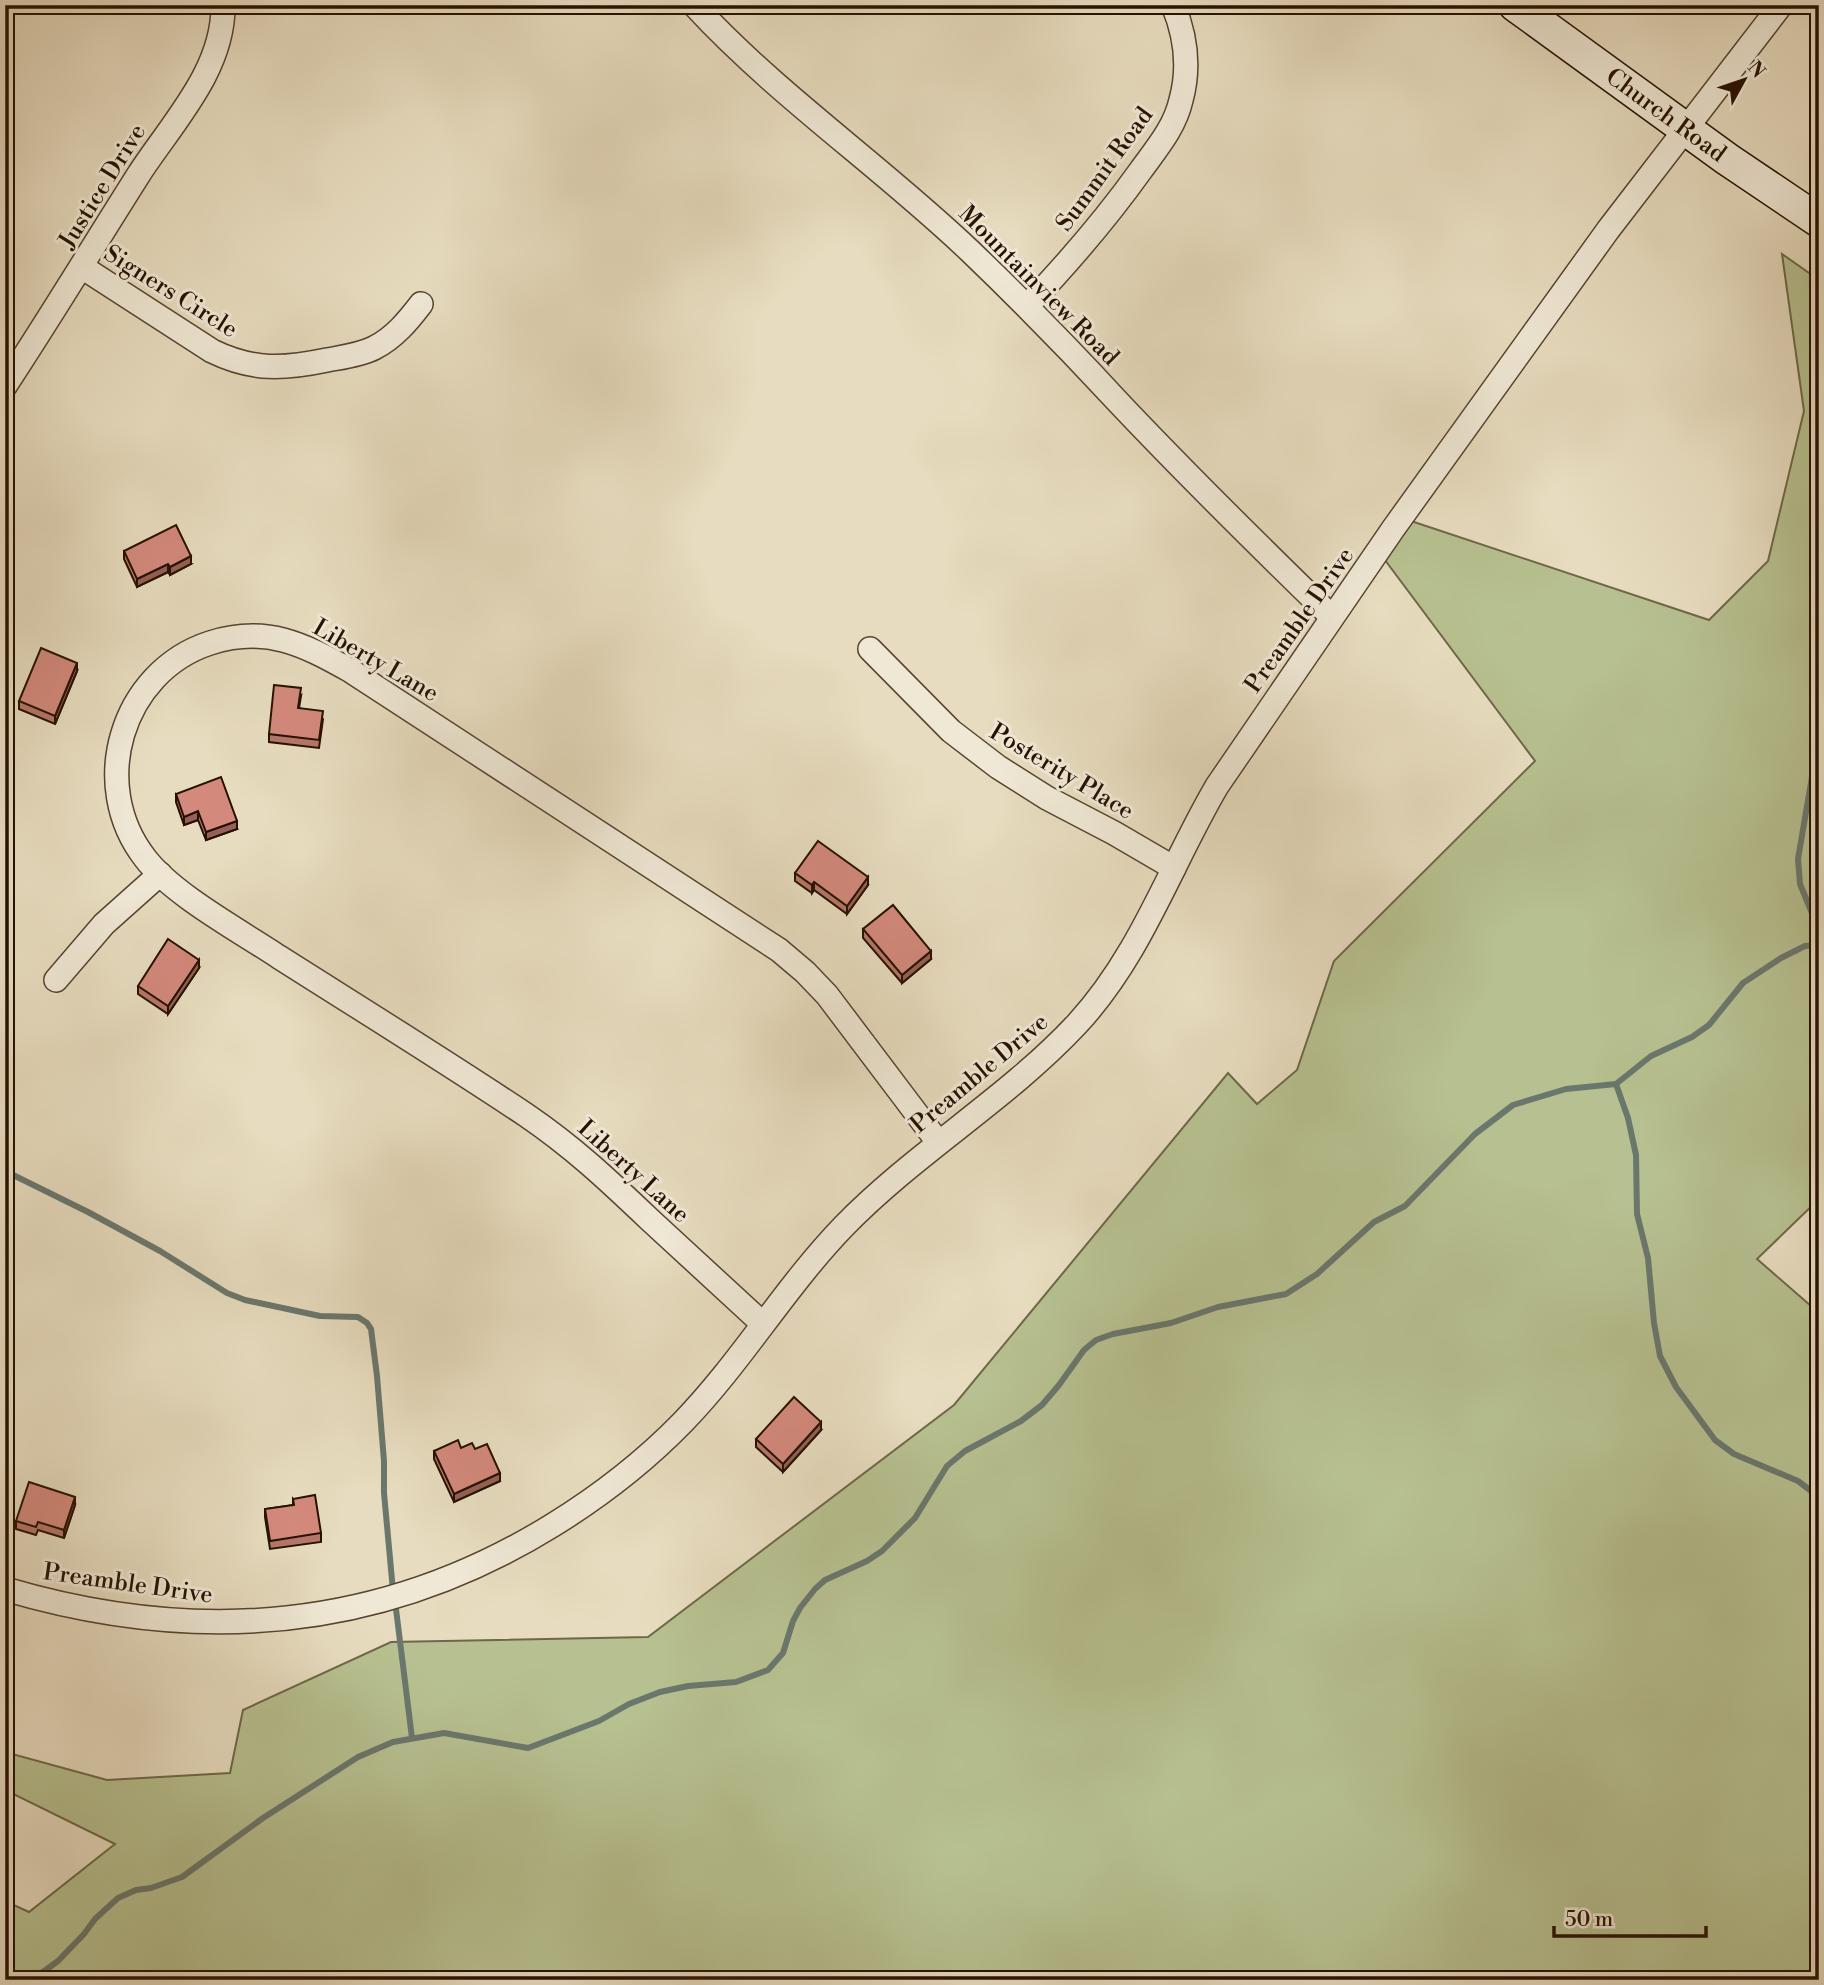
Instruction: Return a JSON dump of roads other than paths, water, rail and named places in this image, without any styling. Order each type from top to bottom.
[{"type":"main road","name":"Church Road","points":[[1515,5],[1819,221]]},
{"type":"street","name":"Justice Drive","points":[[5,386],[139,174],[195,92],[218,40],[223,5]]},
{"type":"street","name":"Mountainview Road","points":[[694,5],[751,62],[896,183],[1027,306],[1234,521],[1332,617]]},
{"type":"street","name":"Summit Road","points":[[1027,306],[1111,213],[1172,124],[1181,102],[1186,54],[1183,28],[1174,5]]},
{"type":"street","name":"Preamble Drive","points":[[5,1589],[43,1600],[113,1612],[220,1622],[279,1620],[327,1614],[398,1597],[478,1566],[533,1537],[596,1497],[655,1449],[707,1396],[804,1272],[843,1227],[895,1178],[1029,1069],[1086,1013],[1129,955],[1217,786],[1332,617],[1608,230],[1781,5]]},
{"type":"street","name":"Signers Circle","points":[[82,267],[212,351],[235,362],[259,367],[307,364],[353,356],[374,348],[394,335],[421,304]]},
{"type":"street","name":"Liberty Lane","points":[[763,1324],[583,1156],[517,1109],[248,937],[160,874],[146,860],[129,835],[120,807],[116,779],[118,750],[126,722],[139,695],[159,672],[183,654],[210,643],[239,637],[269,637],[298,643],[351,671],[779,950],[827,995],[938,1142]]},
{"type":"street","name":"Posterity Place","points":[[870,649],[944,725],[998,767],[1047,798],[1174,868]]},
{"type":"street","points":[[56,980],[104,924],[160,874]]},
{"type":"waterway","points":[[1819,757],[1813,771],[1798,859],[1800,884],[1819,930]]},
{"type":"waterway","points":[[32,1980],[58,1961],[95,1919],[118,1898],[182,1877],[263,1818],[358,1757],[393,1742],[444,1733],[528,1748],[599,1721],[629,1704],[660,1692],[688,1686],[736,1682],[768,1670],[783,1653],[793,1621],[815,1589],[825,1580],[867,1561],[882,1551],[915,1518],[947,1466],[965,1451],[1021,1421],[1042,1405],[1084,1350],[1096,1340],[1171,1323],[1218,1307],[1286,1294],[1317,1274],[1374,1222],[1405,1206],[1475,1134],[1513,1105],[1566,1089],[1616,1084],[1651,1056],[1692,1037],[1709,1025],[1743,983],[1781,958],[1819,942]]},
{"type":"waterway","points":[[1616,1084],[1628,1118],[1636,1155],[1637,1214],[1648,1258],[1660,1356],[1676,1387],[1715,1440],[1734,1454],[1798,1481],[1819,1497]]},
{"type":"waterway","points":[[5,1171],[160,1251],[227,1293],[245,1300],[320,1316],[358,1317],[367,1323],[371,1329],[377,1376],[393,1591]]},
{"type":"waterway","points":[[395,1601],[412,1738]]}]
